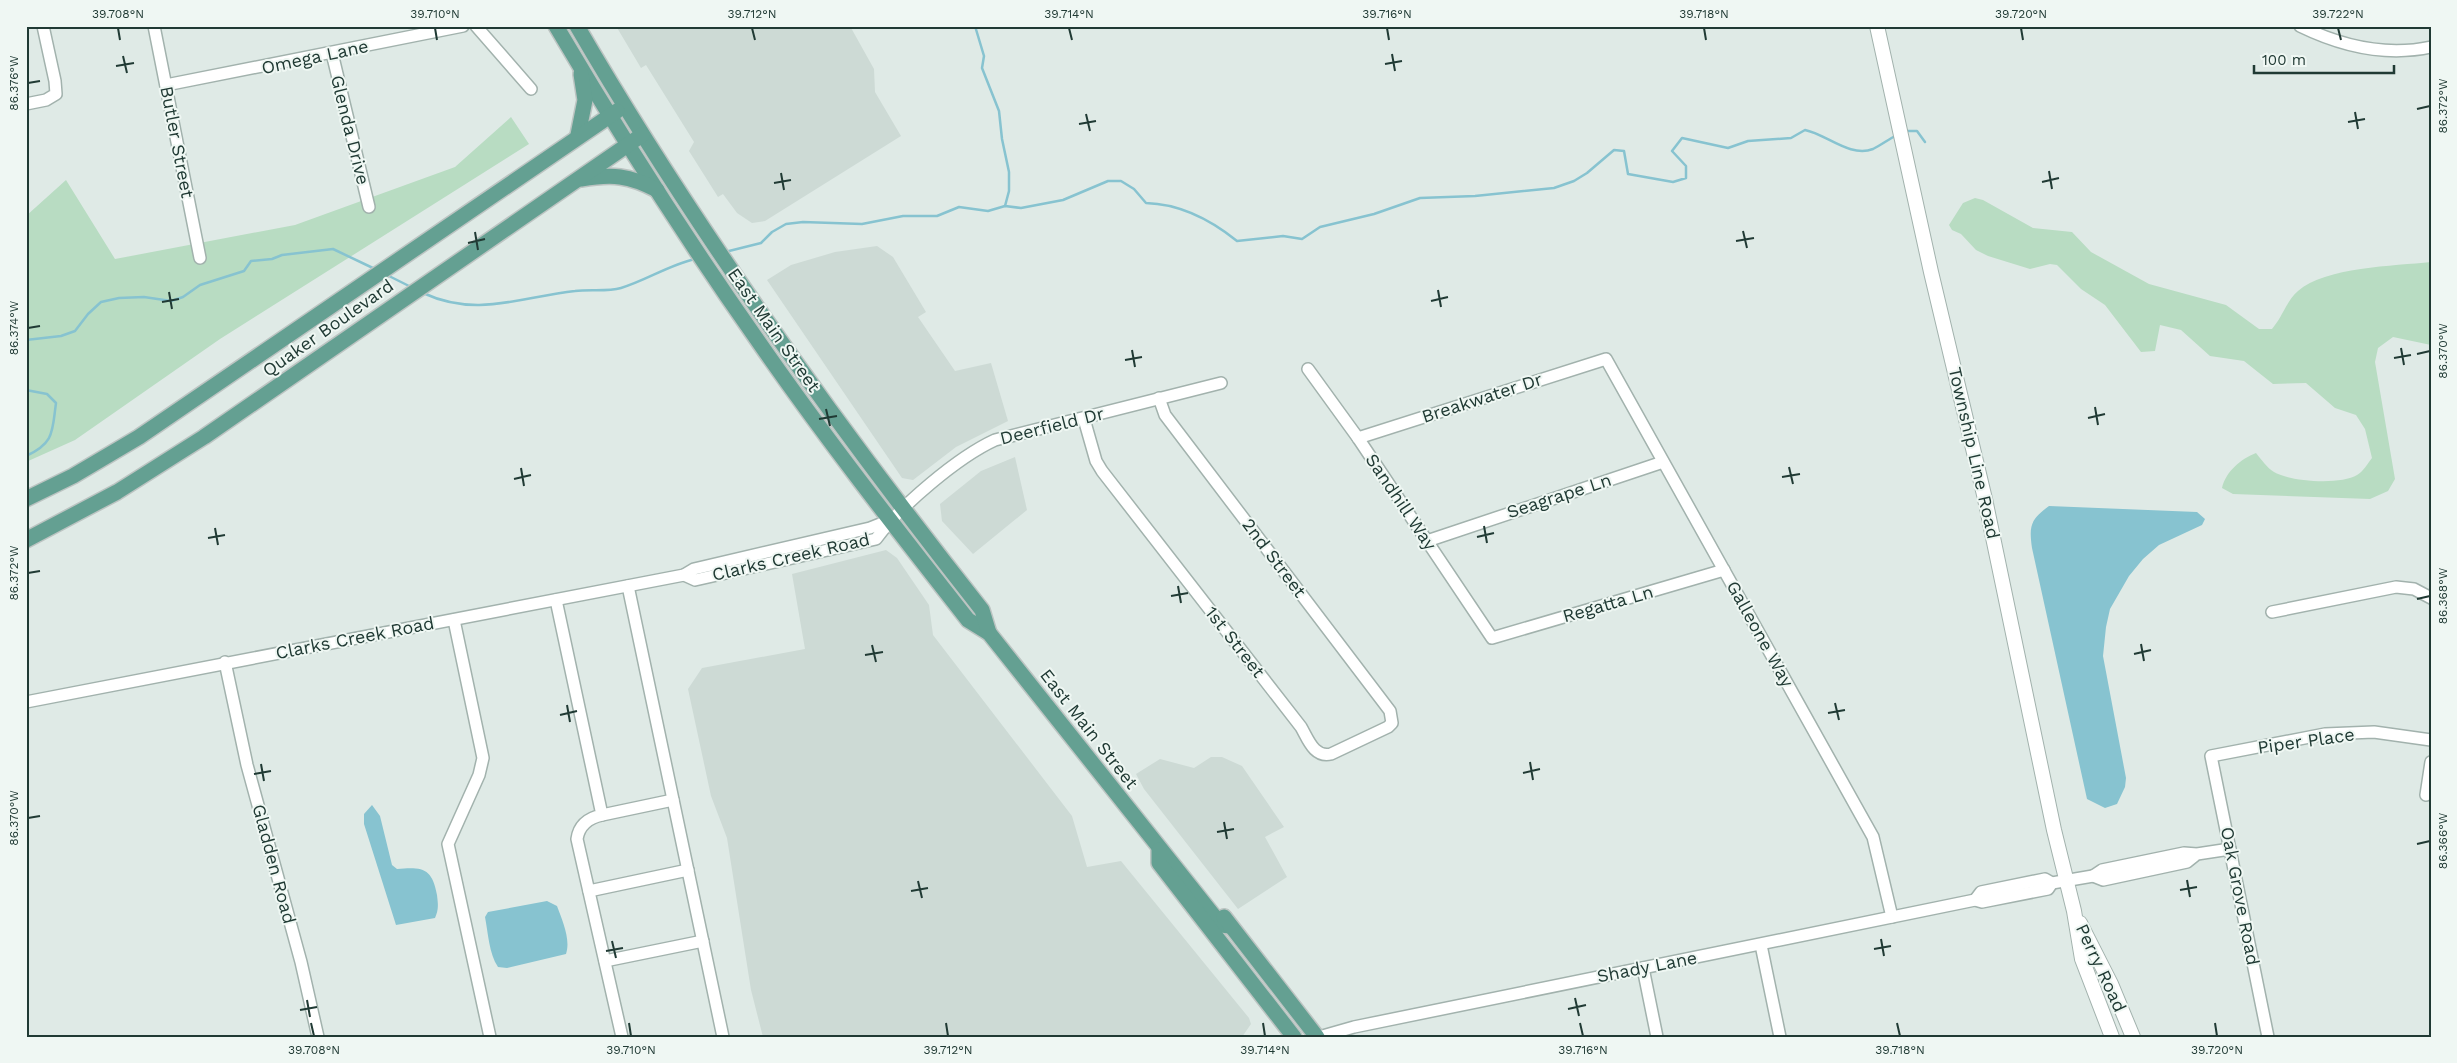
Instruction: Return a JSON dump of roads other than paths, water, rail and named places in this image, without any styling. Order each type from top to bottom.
[{"type":"main road","name":"East Main Street","points":[[556,26],[610,117],[714,277],[824,432],[982,610],[989,634],[1159,848],[1159,863],[1294,1037]]},
{"type":"main road","name":"East Main Street","points":[[576,26],[623,104],[709,237],[896,514]]},
{"type":"main road","points":[[578,136],[585,100],[579,65]]},
{"type":"main road","name":"Quaker Boulevard","points":[[26,499],[73,476],[139,437],[578,136],[610,117],[623,104]]},
{"type":"main road","name":"Quaker Boulevard","points":[[26,540],[101,501],[204,437],[642,134]]},
{"type":"main road","points":[[577,180],[614,175],[631,179],[657,190]]},
{"type":"main road","points":[[1159,848],[1222,925],[1230,926],[1318,1037]]},
{"type":"street","points":[[26,104],[46,100],[56,94],[55,80],[43,26]]},
{"type":"street","name":"Butler Street","points":[[154,26],[200,258]]},
{"type":"street","name":"Omega Lane","points":[[166,85],[463,26]]},
{"type":"street","points":[[476,26],[531,88]]},
{"type":"street","name":"Township Line Road","points":[[1877,26],[1893,104],[1985,499],[2059,882],[2074,911]]},
{"type":"street","points":[[2300,26],[2338,43],[2367,48],[2398,51],[2431,47]]},
{"type":"street","name":"Glenda Drive","points":[[332,53],[368,207]]},
{"type":"street","name":"Breakwater Dr","points":[[1358,438],[1606,359]]},
{"type":"street","name":"Galleone Way","points":[[1606,359],[1873,838],[1892,917]]},
{"type":"street","name":"Sandhill Way","points":[[1308,369],[1358,438],[1492,638]]},
{"type":"street","name":"Deerfield Dr","points":[[896,514],[963,457],[984,444],[1022,432],[1084,419],[1221,383]]},
{"type":"street","name":"2nd Street","points":[[1159,398],[1164,415],[1326,626],[1392,718],[1392,723],[1388,727],[1331,754]]},
{"type":"street","name":"1st Street","points":[[1084,419],[1096,461],[1102,471],[1301,727],[1312,747],[1324,756],[1331,754]]},
{"type":"street","name":"Seagrape Ln","points":[[1427,540],[1664,462]]},
{"type":"street","name":"Clarks Creek Road","points":[[26,702],[225,662],[684,575],[694,569],[870,528],[896,514]]},
{"type":"street","name":"Regatta Ln","points":[[1492,638],[1724,570]]},
{"type":"street","points":[[628,586],[723,1037]]},
{"type":"street","points":[[2272,612],[2396,588],[2414,589],[2431,598]]},
{"type":"street","points":[[556,600],[602,815]]},
{"type":"street","points":[[454,620],[483,758],[479,775],[448,844],[490,1037]]},
{"type":"street","name":"Gladden Road","points":[[225,662],[247,766],[301,962],[318,1037]]},
{"type":"street","name":"Piper Place","points":[[2211,756],[2325,734],[2374,732],[2431,740]]},
{"type":"street","name":"Oak Grove Road","points":[[2211,756],[2268,1037]]},
{"type":"street","points":[[2426,795],[2431,762]]},
{"type":"street","points":[[622,1037],[577,840],[578,830],[592,817],[673,800]]},
{"type":"street","points":[[2059,882],[2093,876],[2102,870],[2184,852],[2197,854],[2230,849]]},
{"type":"street","points":[[589,891],[688,870]]},
{"type":"street","name":"Shady Lane","points":[[1318,1037],[1354,1027],[1975,900],[1982,902],[2048,888],[2059,882]]},
{"type":"street","name":"Perry Road","points":[[2074,911],[2085,970],[2112,1037]]},
{"type":"street","name":"Perry Road","points":[[2074,911],[2111,984],[2133,1037]]},
{"type":"street","points":[[605,961],[703,941]]},
{"type":"street","points":[[1760,945],[1780,1037]]},
{"type":"street","points":[[1643,968],[1657,1037]]},
{"type":"water","points":[[2049,506],[2197,512],[2205,519],[2202,525],[2159,545],[2143,559],[2129,576],[2110,609],[2103,656],[2126,778],[2125,787],[2117,804],[2105,808],[2087,799],[2032,548],[2032,524],[2038,515]]},
{"type":"water","points":[[372,805],[380,816],[392,865],[397,869],[420,869],[429,874],[432,879],[438,901],[435,918],[396,925],[364,824],[364,814]]},
{"type":"water","points":[[547,901],[557,906],[561,917],[567,936],[566,954],[507,968],[498,967],[489,943],[485,917],[488,912]]},
{"type":"waterway","points":[[975,26],[984,56],[982,68],[999,111],[1002,139],[1009,172],[1009,191],[1005,206]]},
{"type":"waterway","points":[[725,252],[761,243],[772,232],[786,224],[803,222],[862,224],[903,216],[937,216],[959,207],[988,211],[1005,206],[1021,208],[1063,200],[1108,181],[1121,181],[1134,189],[1146,203],[1171,206],[1194,214],[1217,226],[1237,241],[1283,236],[1302,239],[1320,227],[1374,214],[1420,198],[1475,196],[1554,188],[1574,181],[1587,173],[1614,150],[1624,151],[1628,174],[1673,182],[1686,178],[1686,166],[1672,151],[1682,138],[1728,148],[1748,141],[1791,138],[1805,130],[1847,148],[1864,151],[1873,149],[1897,135]]},
{"type":"waterway","points":[[1904,131],[1917,131],[1925,142]]},
{"type":"waterway","points":[[26,340],[61,336],[75,331],[88,314],[101,302],[119,298],[144,297],[171,301],[183,297],[200,285],[244,271],[251,261],[333,249],[375,269]]},
{"type":"waterway","points":[[423,293],[462,304],[499,304],[575,291],[621,288],[695,259]]},
{"type":"waterway","points":[[387,275],[411,287]]},
{"type":"waterway","points":[[26,390],[47,394],[56,403],[52,429],[47,441],[26,456]]}]
